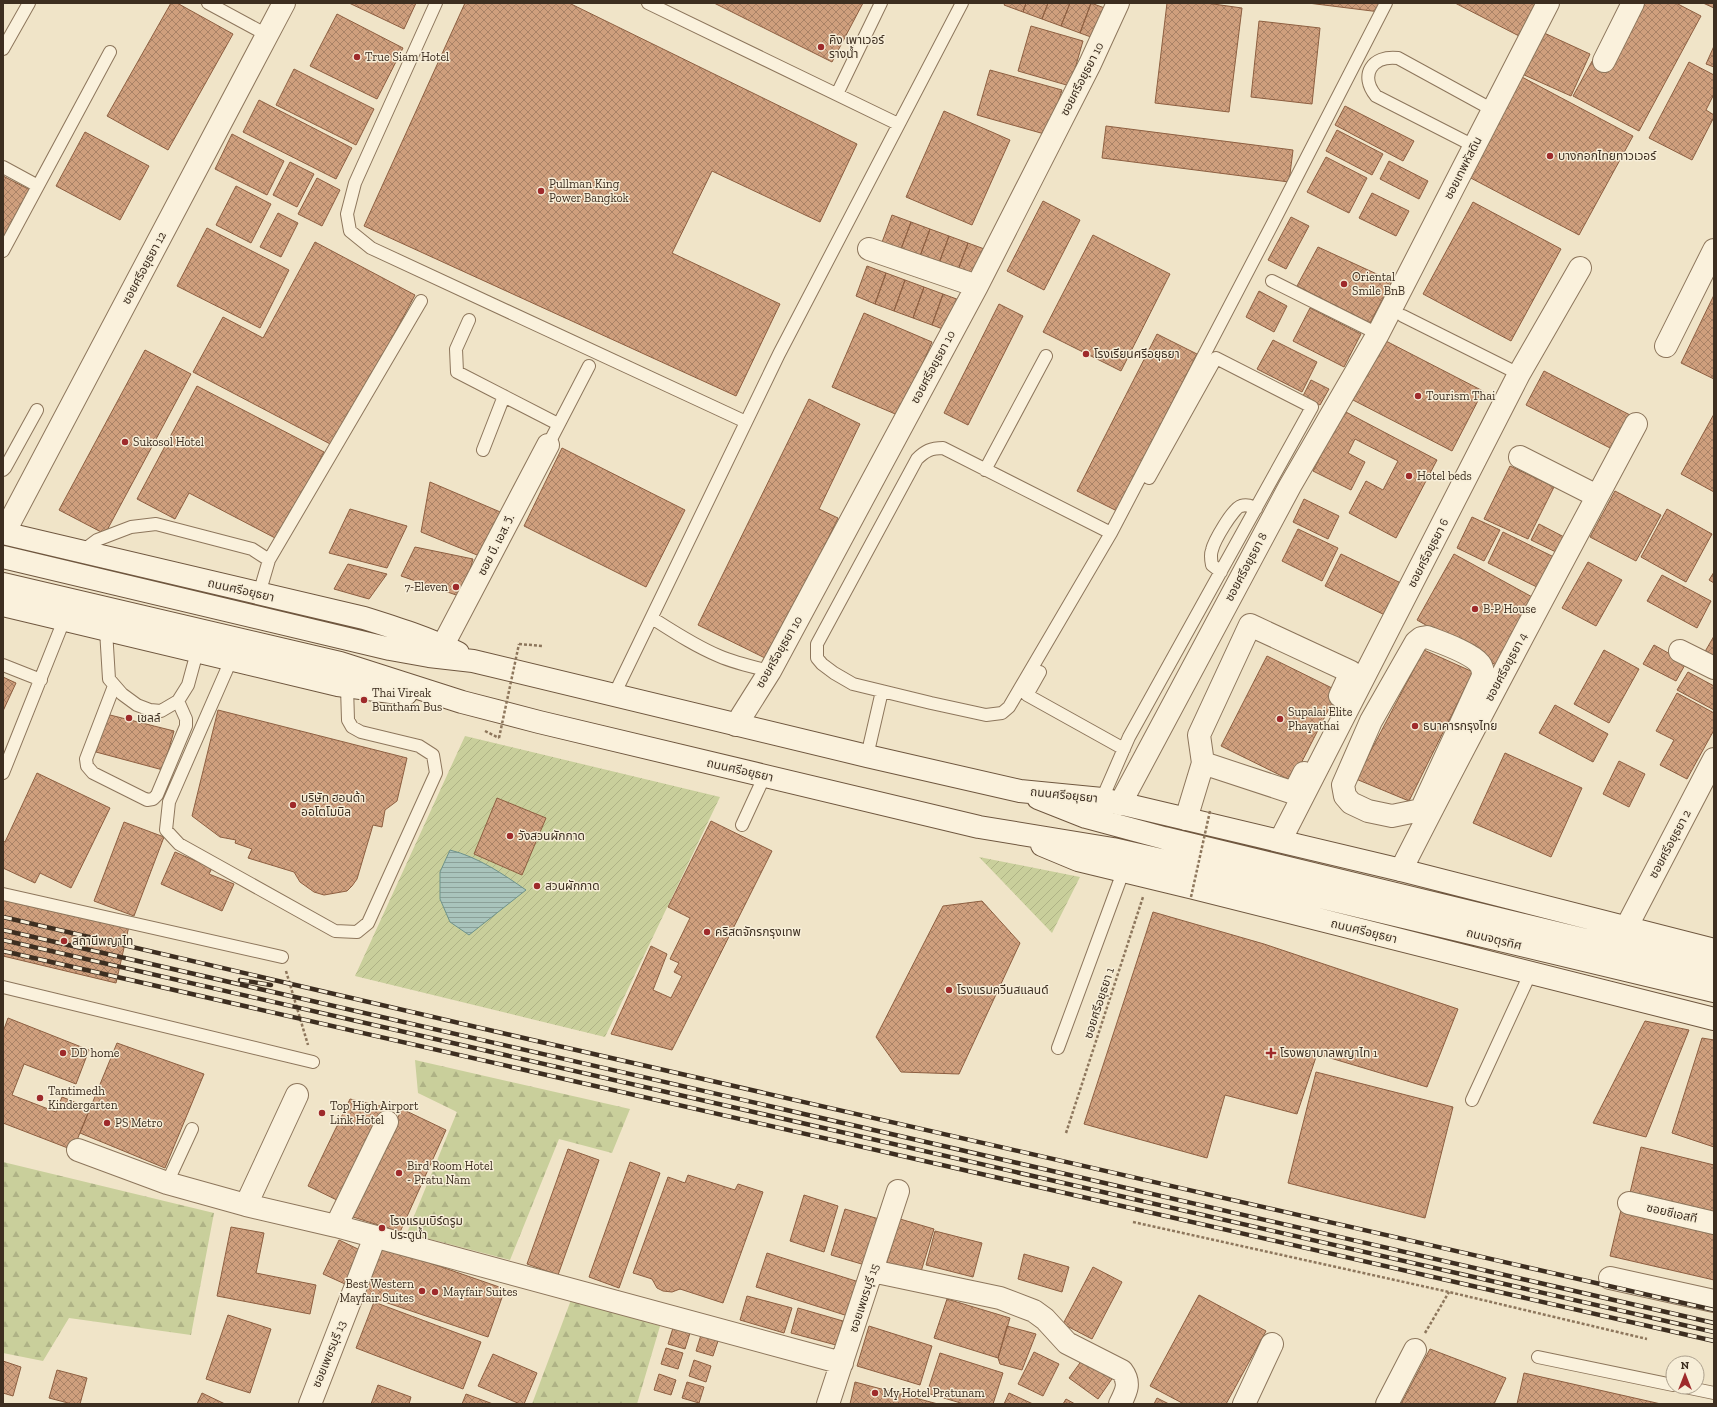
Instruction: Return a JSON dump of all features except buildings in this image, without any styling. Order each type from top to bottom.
[{"type":"street","name":"ซอยศรีอยุธยา 12","points":[[4,533],[284,3]]},
{"type":"street","name":"ซอยศรีอยุธยา 10","points":[[736,725],[770,671],[977,286],[1090,64],[1118,3]]},
{"type":"street","name":"ซอยเทพหัสดิน","points":[[1378,334],[1548,3]]},
{"type":"street","points":[[1604,61],[1633,3]]},
{"type":"street","points":[[869,249],[977,286]]},
{"type":"street","points":[[1666,346],[1714,250]]},
{"type":"street","name":"ซอยศรีอยุธยา 6","points":[[1280,841],[1519,374],[1580,268]]},
{"type":"street","name":"ซอยศรีอยุธยา 8","points":[[1111,801],[1378,334]]},
{"type":"street","name":"ซอยศรีอยุธยา 4","points":[[1402,870],[1495,686],[1636,424]]},
{"type":"street","name":"ซอย บี. เอส. วี.","points":[[443,645],[548,445]]},
{"type":"street","points":[[1520,458],[1597,496]]},
{"type":"street","name":"ถนนศรีอยุธยา","points":[[4,533],[364,618],[443,645],[473,661]]},
{"type":"street","name":"ถนนศรีอยุธยา","points":[[3,557],[390,649],[429,656],[473,661],[736,725],[1020,791],[1111,801],[1402,870],[1714,950]]},
{"type":"street","name":"ถนนศรีอยุธยา","points":[[3,584],[340,663],[462,702],[539,722],[979,827],[1277,876]]},
{"type":"street","name":"ถนนศรีอยุธยา","points":[[3,605],[347,687],[462,702]]},
{"type":"street","points":[[1186,819],[1203,763],[1199,735],[1250,625],[1351,672],[1294,794],[1203,763]]},
{"type":"street","points":[[1427,637],[1447,645],[1475,659],[1480,665],[1483,676],[1421,810],[1392,816],[1368,811],[1351,803],[1345,796],[1343,786],[1372,721],[1416,642],[1421,638],[1427,637]]},
{"type":"street","points":[[1680,650],[1714,668]]},
{"type":"street","points":[[1344,715],[1372,721]]},
{"type":"street","name":"ซอยศรีอยุธยา 2","points":[[1626,928],[1714,759]]},
{"type":"street","name":"ถนนศรีอยุธยา","points":[[1020,791],[1086,817],[1277,876]]},
{"type":"street","name":"ถนนศรีอยุธยา","points":[[1018,834],[1078,860],[1123,872],[1714,1019]]},
{"type":"street","name":"ถนนจตุรทิศ","points":[[1277,876],[1714,971]]},
{"type":"street","name":"ถนนจตุรทิศ","points":[[1277,876],[1714,991]]},
{"type":"street","points":[[246,1205],[297,1095]]},
{"type":"street","points":[[336,1226],[387,1122]]},
{"type":"street","points":[[78,1150],[167,1183],[246,1205],[336,1226],[842,1363]]},
{"type":"street","name":"ซอยเพชรบุรี 15","points":[[828,1404],[898,1191]]},
{"type":"street","name":"ซอยซีเอสที","points":[[1629,1203],[1714,1223]]},
{"type":"street","name":"ซอยเพชรบุรี 13","points":[[310,1404],[375,1237]]},
{"type":"street","points":[[872,1272],[1000,1298],[1034,1311],[1045,1319],[1068,1343],[1122,1371],[1127,1377],[1128,1383],[1126,1392],[1120,1404]]},
{"type":"street","points":[[1610,1278],[1714,1302]]},
{"type":"street","points":[[1244,1404],[1272,1344]]},
{"type":"street","points":[[1387,1404],[1415,1350]]},
{"type":"lane","points":[[3,49],[29,3]]},
{"type":"lane","points":[[208,3],[267,35]]},
{"type":"lane","points":[[436,3],[355,183],[347,214],[350,231],[371,248],[746,422]]},
{"type":"lane","points":[[648,3],[898,124]]},
{"type":"lane","points":[[837,94],[881,3]]},
{"type":"lane","points":[[614,695],[782,347],[962,3]]},
{"type":"lane","points":[[1111,533],[943,448],[934,448],[924,452],[917,459],[817,644],[817,658],[834,673],[853,684],[986,715],[1002,713],[1018,694],[1111,533],[1386,3]]},
{"type":"lane","points":[[3,251],[110,52]]},
{"type":"lane","points":[[1474,146],[1376,96],[1368,87],[1367,78],[1374,63],[1386,57],[1398,58],[1493,110]]},
{"type":"lane","points":[[3,167],[38,186]]},
{"type":"lane","points":[[1272,282],[1378,334]]},
{"type":"lane","points":[[259,594],[269,560],[421,301]]},
{"type":"lane","points":[[1403,316],[1519,374]]},
{"type":"lane","points":[[469,320],[456,349],[457,372],[558,424]]},
{"type":"lane","points":[[985,470],[1046,356]]},
{"type":"lane","points":[[1111,801],[1124,749],[1312,407],[1216,358],[1027,695],[1124,749]]},
{"type":"lane","points":[[548,445],[590,366]]},
{"type":"lane","points":[[483,450],[504,396]]},
{"type":"lane","points":[[3,470],[37,410]]},
{"type":"lane","points":[[1221,572],[1212,565],[1210,560],[1212,549],[1234,511],[1240,506],[1248,505],[1256,509]]},
{"type":"lane","points":[[82,552],[98,540],[131,527],[156,524],[252,549],[269,560]]},
{"type":"lane","points":[[652,618],[691,642],[720,656],[770,671]]},
{"type":"lane","points":[[3,773],[64,620]]},
{"type":"lane","points":[[106,630],[109,679],[122,694],[137,705],[150,710],[161,711],[178,701],[188,685],[197,652]]},
{"type":"lane","points":[[231,660],[169,802],[166,830],[179,844],[334,931],[357,932],[368,923],[436,773],[433,755],[419,746],[361,732],[352,727],[348,720],[347,687]]},
{"type":"lane","points":[[3,665],[41,680]]},
{"type":"lane","points":[[114,686],[86,759],[87,766],[93,774],[147,800],[153,799],[157,795],[186,726],[186,719],[178,701]]},
{"type":"lane","points":[[867,756],[882,691]]},
{"type":"lane","points":[[742,825],[766,776]]},
{"type":"lane","points":[[1058,1048],[1123,872]]},
{"type":"lane","points":[[3,894],[282,957]]},
{"type":"lane","points":[[1472,1100],[1530,974]]},
{"type":"lane","points":[[3,987],[313,1062]]},
{"type":"lane","points":[[167,1183],[192,1128]]},
{"type":"lane","points":[[1538,1357],[1665,1383]]},
{"type":"path","points":[[482,730],[499,738],[519,644],[544,646]]},
{"type":"path","points":[[1191,897],[1210,811]]},
{"type":"path","name":"ซอยศรีอยุธยา 1","points":[[1066,1133],[1150,878]]},
{"type":"path","points":[[282,957],[313,1062]]},
{"type":"path","points":[[1133,1222],[1449,1292],[1647,1339]]},
{"type":"path","points":[[1415,1350],[1449,1292]]},
{"type":"green space","name":"สวนผักกาด","points":[[465,736],[720,797],[605,1037],[355,976]]},
{"type":"green space","points":[[979,857],[1080,877],[1052,933]]},
{"type":"green space","points":[[415,1060],[630,1109],[612,1153],[559,1139],[510,1260],[407,1233],[457,1112],[418,1093]]},
{"type":"green space","points":[[3,1162],[214,1213],[191,1335],[69,1318],[43,1361],[3,1353]]},
{"type":"green space","points":[[571,1300],[660,1326],[637,1404],[532,1404]]},
{"type":"water","points":[[450,850],[470,857],[499,872],[526,890],[469,935],[450,922],[440,899],[440,872]]},
{"type":"railway","points":[[3,917],[528,1039],[1714,1310]]},
{"type":"railway","points":[[3,930],[1714,1323]]},
{"type":"railway","points":[[3,940],[1714,1332]]},
{"type":"railway","points":[[3,951],[1714,1341]]},
{"type":"railway","points":[[240,980],[271,985]]},
{"type":"place","name":"คิง เพาเวอร์ รางน้ำ","points":[[821,47]]},
{"type":"place","name":"True Siam Hotel","points":[[357,57]]},
{"type":"place","name":"บางกอกไทยทาวเวอร์","points":[[1550,156]]},
{"type":"place","name":"Pullman King Power Bangkok","points":[[541,191]]},
{"type":"place","name":"Oriental Smile BnB","points":[[1344,284]]},
{"type":"place","name":"โรงเรียนศรีอยุธยา","points":[[1086,354]]},
{"type":"place","name":"Tourism Thai","points":[[1418,396]]},
{"type":"place","name":"Sukosol Hotel","points":[[125,442]]},
{"type":"place","name":"Hotel beds","points":[[1409,476]]},
{"type":"place","name":"7-Eleven","points":[[456,587]]},
{"type":"place","name":"B-P House","points":[[1475,609]]},
{"type":"place","name":"Thai Vireak Buntham Bus","points":[[364,700]]},
{"type":"place","name":"เชลล์","points":[[129,718]]},
{"type":"place","name":"Supalai Elite Phayathai","points":[[1280,719]]},
{"type":"place","name":"ธนาคารกรุงไทย","points":[[1415,726]]},
{"type":"place","name":"บริษัท ฮอนด้า ออโตโมบิล","points":[[293,805]]},
{"type":"place","name":"วังสวนผักกาด","points":[[510,836]]},
{"type":"place","name":"สวนผักกาด","points":[[537,886]]},
{"type":"place","name":"คริสตจักรกรุงเทพ","points":[[707,932]]},
{"type":"place","name":"สถานีพญาไท","points":[[64,941]]},
{"type":"place","name":"โรงแรมควีนสแลนด์","points":[[949,990]]},
{"type":"place","name":"DD home","points":[[63,1053]]},
{"type":"place","name":"โรงพยาบาลพญาไท 1","points":[[1271,1053]]},
{"type":"place","name":"Tantimedh Kindergarten","points":[[40,1098]]},
{"type":"place","name":"Top High Airport Link Hotel","points":[[322,1113]]},
{"type":"place","name":"PS Metro","points":[[107,1123]]},
{"type":"place","name":"Bird Room Hotel - Pratu Nam","points":[[399,1173]]},
{"type":"place","name":"โรงแรมเบิร์ดรูม ประตูน้ำ","points":[[382,1228]]},
{"type":"place","name":"Best Western Mayfair Suites","points":[[422,1291]]},
{"type":"place","name":"Mayfair Suites","points":[[435,1292]]},
{"type":"place","name":"My Hotel Pratunam","points":[[875,1393]]}]
